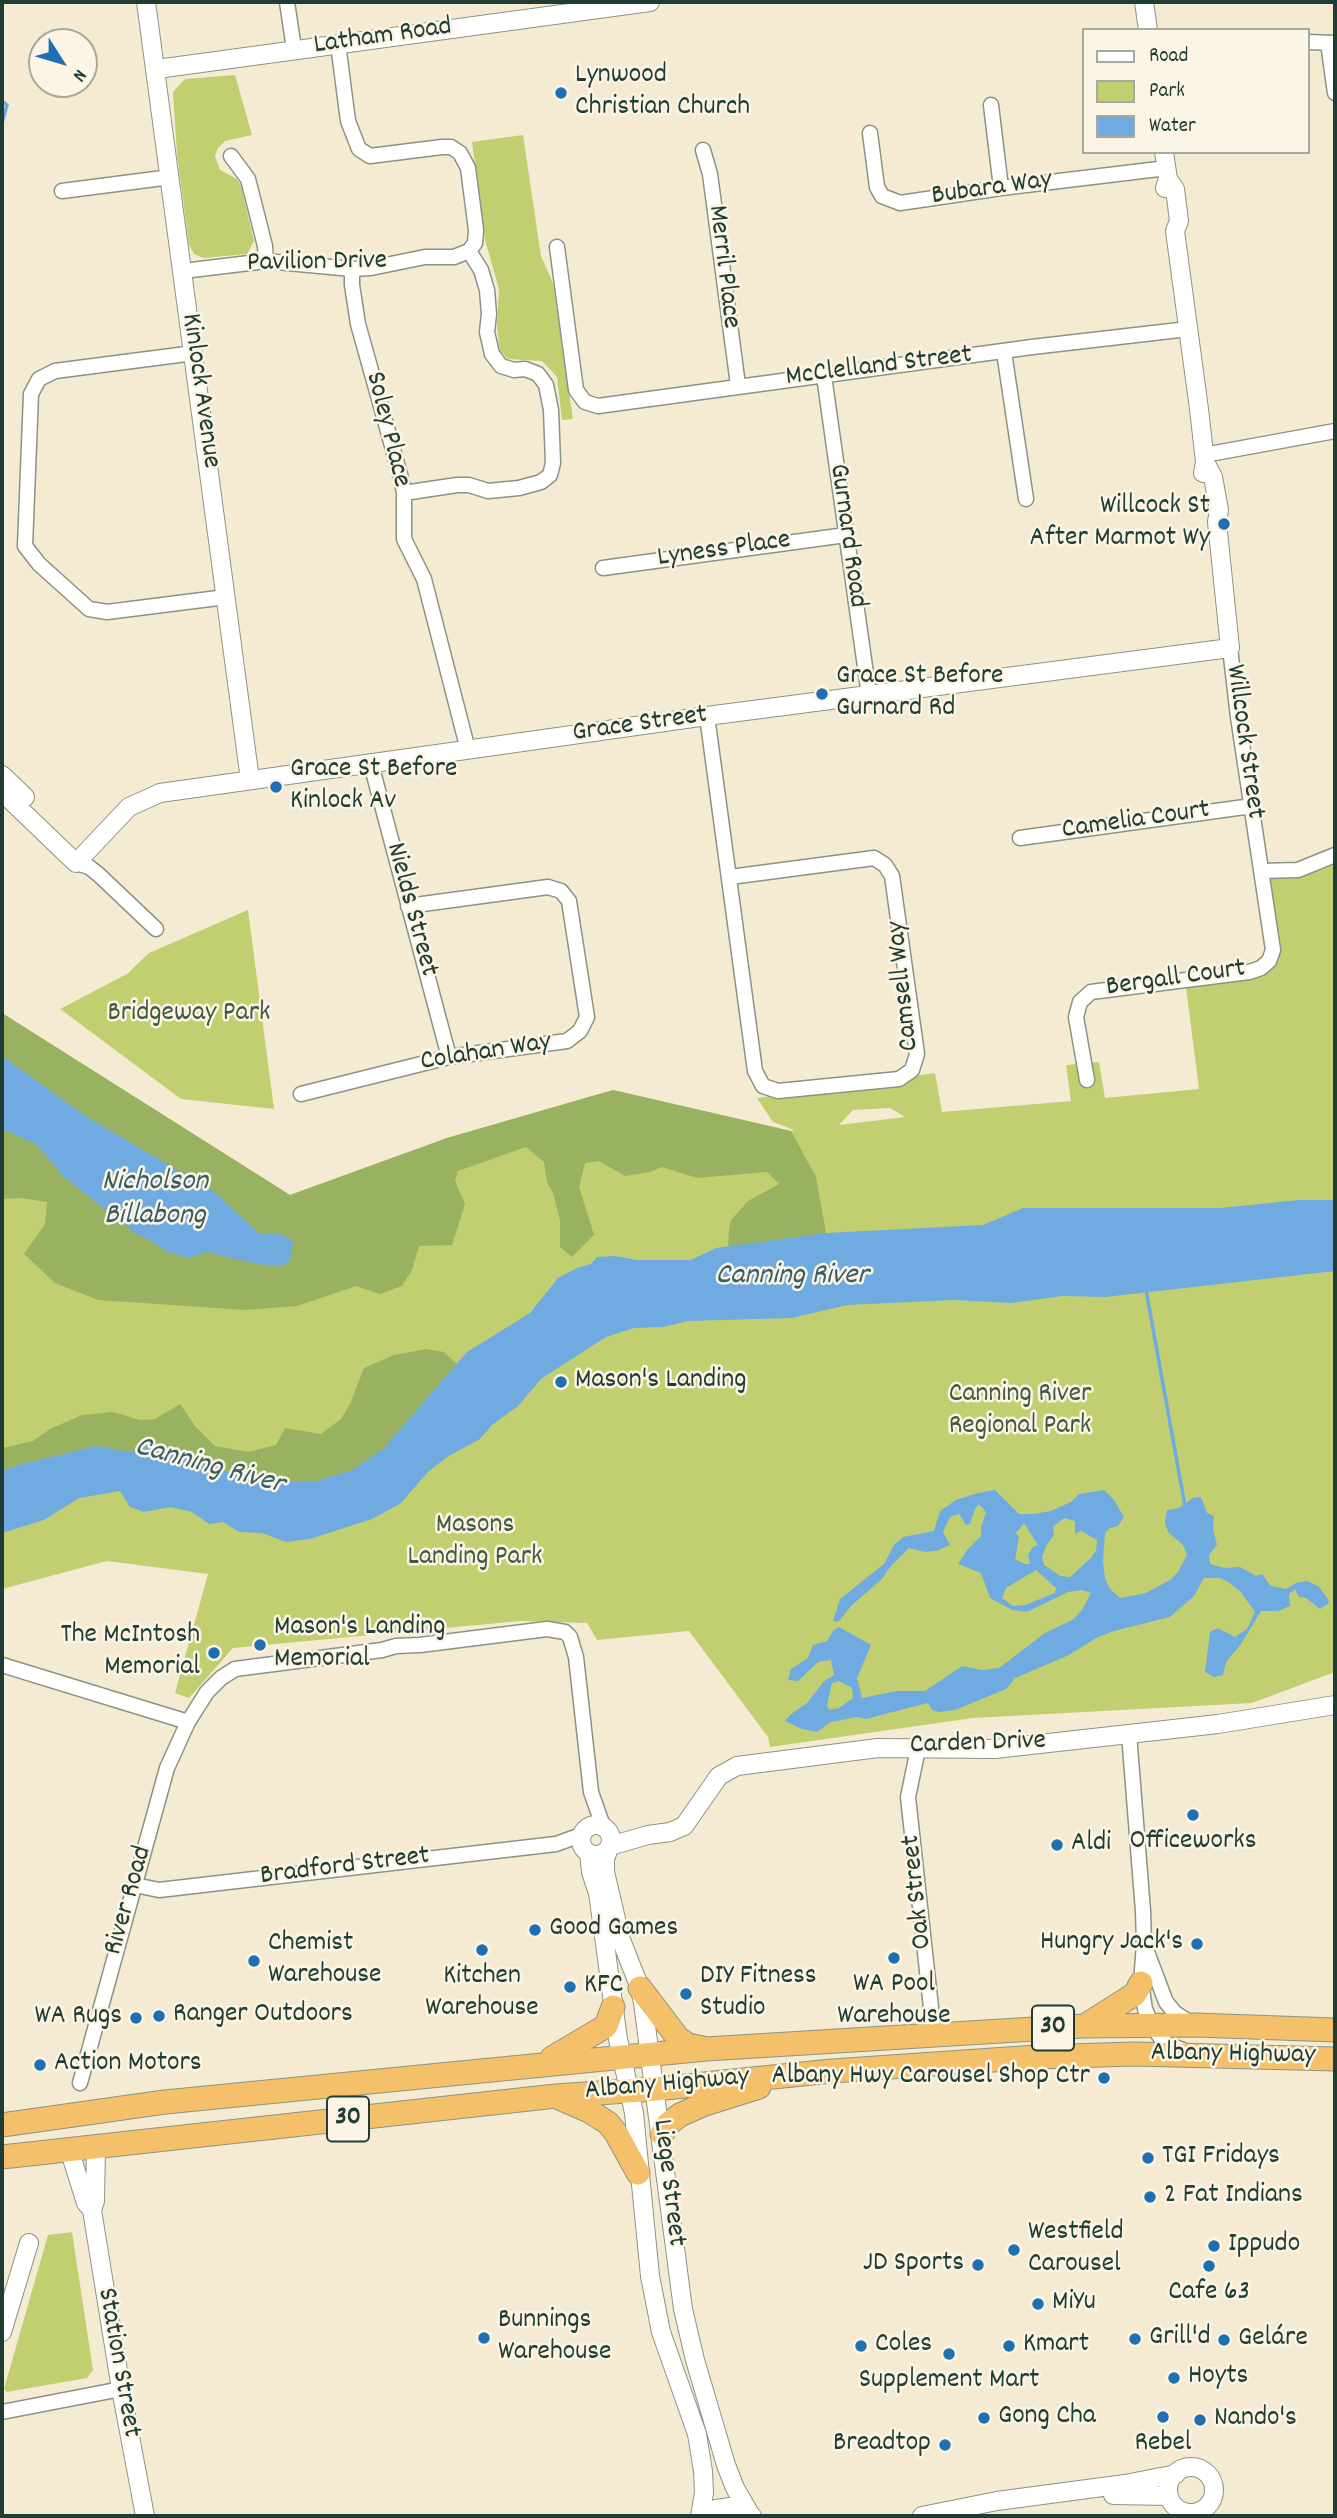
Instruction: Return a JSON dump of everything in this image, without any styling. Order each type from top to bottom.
[{"type":"highway","points":[[1083,2026],[1135,1994],[1141,1983]]},
{"type":"highway","points":[[640,1988],[678,2038],[688,2045],[706,2049]]},
{"type":"highway","points":[[543,2064],[606,2026],[613,2007]]},
{"type":"highway","name":"Albany Highway","points":[[2,2125],[165,2102],[706,2049],[1083,2026],[1156,2032],[1196,2025],[1335,2031]]},
{"type":"highway","name":"Albany Highway","points":[[2,2157],[556,2096],[791,2075],[1037,2057],[1192,2054],[1335,2059]]},
{"type":"highway","points":[[662,2134],[668,2124],[691,2110],[791,2075]]},
{"type":"highway","points":[[556,2096],[608,2123],[638,2173]]},
{"type":"street","name":"Kinlock Avenue","points":[[146,2],[250,780]]},
{"type":"street","points":[[287,2],[294,50]]},
{"type":"street","name":"Latham Road","points":[[157,69],[590,6],[650,2]]},
{"type":"street","points":[[1144,2],[1148,28]]},
{"type":"street","points":[[1309,42],[1332,43],[1335,93]]},
{"type":"street","points":[[338,44],[348,121],[354,141],[363,153],[382,156],[451,147],[460,153],[468,168],[476,230],[475,243],[468,251],[481,270],[486,290],[487,332],[492,354],[501,366],[514,370],[525,369],[538,374],[546,384],[551,410],[553,463],[550,475],[541,482],[519,488],[488,491],[461,485],[404,493]]},
{"type":"street","points":[[991,105],[1001,188]]},
{"type":"street","name":"Bubara Way","points":[[870,133],[877,187],[882,196],[900,203],[1166,166]]},
{"type":"street","name":"Merril Place","points":[[703,150],[710,174],[738,385]]},
{"type":"street","points":[[231,156],[248,179],[265,246],[266,261]]},
{"type":"street","name":"Willcock Street","points":[[1166,166],[1175,189],[1180,221],[1175,231],[1205,459],[1213,477],[1219,510],[1217,522],[1230,648],[1272,950],[1269,961]]},
{"type":"street","points":[[62,191],[171,177]]},
{"type":"street","name":"McClelland Street","points":[[557,247],[576,390],[585,401],[598,406],[738,385],[1004,352],[1032,346],[1188,329]]},
{"type":"street","name":"Pavilion Drive","points":[[183,271],[266,261],[352,269],[397,264],[425,257],[454,257],[468,251]]},
{"type":"street","name":"Soley Place","points":[[352,269],[358,324],[404,493],[404,539],[424,579],[468,750]]},
{"type":"street","points":[[1004,352],[1026,499]]},
{"type":"street","points":[[194,353],[55,371],[39,379],[31,394],[25,546],[39,564],[89,609],[107,612],[226,597]]},
{"type":"street","name":"Gurnard Road","points":[[824,376],[869,695]]},
{"type":"street","points":[[1205,459],[1335,431]]},
{"type":"street","name":"Lyness Place","points":[[603,568],[846,535]]},
{"type":"street","name":"Grace Street","points":[[83,861],[123,812],[160,793],[707,716],[1230,648]]},
{"type":"street","name":"Camsell Way","points":[[707,716],[755,1072],[764,1086],[778,1091],[900,1079],[912,1070],[917,1054],[891,876],[885,865],[874,859],[730,877]]},
{"type":"street","name":"Nields Street","points":[[370,764],[449,1057]]},
{"type":"street","points":[[2,775],[83,861]]},
{"type":"street","points":[[2,792],[83,861],[156,929]]},
{"type":"street","name":"Camelia Court","points":[[1020,838],[1252,806]]},
{"type":"street","points":[[1261,871],[1298,870],[1335,855]]},
{"type":"street","name":"Colahan Way","points":[[301,1094],[449,1057],[567,1041],[580,1031],[587,1017],[569,901],[561,891],[548,887],[408,906]]},
{"type":"street","name":"Bergall Court","points":[[1087,1080],[1076,1017],[1080,1002],[1091,992],[1249,972],[1261,968],[1269,961]]},
{"type":"street","name":"River Road","points":[[80,2082],[167,1768],[188,1722],[207,1692],[221,1678],[235,1669],[396,1646],[547,1629],[557,1629],[570,1637]]},
{"type":"street","name":"Liege Street","points":[[570,1637],[576,1657],[597,1840],[605,1859],[605,1872],[621,1940],[640,1988],[662,2134],[678,2273],[695,2360],[726,2465],[735,2488],[751,2515]]},
{"type":"street","points":[[2,1665],[188,1722]]},
{"type":"street","name":"Carden Drive","points":[[597,1840],[670,1832],[684,1826],[719,1776],[737,1766],[878,1748],[995,1749],[1218,1724],[1335,1705]]},
{"type":"street","points":[[1129,1734],[1144,1944],[1141,1983],[1146,2014],[1156,2032],[1167,2044],[1192,2054]]},
{"type":"street","name":"Oak Street","points":[[918,1749],[908,1797],[934,2035]]},
{"type":"street","name":"Liege Street","points":[[597,1840],[591,1872],[598,1893],[621,2057],[634,2113],[646,2255],[661,2332],[699,2446],[704,2471],[703,2516]]},
{"type":"street","name":"Bradford Street","points":[[135,1885],[159,1890],[597,1840]]},
{"type":"street","points":[[1144,1944],[1166,2002],[1175,2013],[1196,2025]]},
{"type":"street","name":"Station Street","points":[[92,2210],[96,2202],[96,2146]]},
{"type":"street","name":"Station Street","points":[[69,2149],[86,2203],[92,2210],[145,2516]]},
{"type":"street","points":[[2,2332],[29,2243]]},
{"type":"street","points":[[2,2412],[121,2389]]},
{"type":"street","points":[[922,2516],[998,2501],[1125,2484],[1191,2468],[1200,2469],[1207,2474],[1214,2490],[1210,2509],[1182,2514],[1169,2496],[1168,2488],[1175,2474]]},
{"type":"street","points":[[969,2516],[1124,2494],[1169,2496]]},
{"type":"street","points":[[703,2516],[730,2507],[751,2515]]},
{"type":"green space","points":[[235,75],[252,135],[225,141],[215,156],[220,170],[237,179],[241,186],[254,241],[247,254],[203,258],[194,254],[189,245],[177,154],[173,92],[185,79]]},
{"type":"green space","points":[[523,135],[541,256],[553,283],[573,419],[562,420],[557,377],[542,361],[508,359],[500,351],[497,326],[499,289],[485,240],[472,142]]},
{"type":"green space","name":"Canning River Regional Park","points":[[1335,853],[1335,1672],[1252,1703],[973,1718],[770,1747],[768,1737],[689,1631],[597,1640],[587,1623],[520,1621],[233,1648],[189,1698],[175,1693],[208,1574],[107,1561],[2,1589],[2,1013],[290,1195],[447,1138],[613,1090],[791,1131],[794,1130],[773,1122],[757,1098],[935,1073],[942,1112],[1071,1101],[1066,1065],[1099,1062],[1105,1098],[1199,1089],[1186,987],[1272,963],[1263,883]],"holes":[[[890,1108],[905,1117],[839,1125],[853,1110]]]},
{"type":"green space","name":"Bridgeway Park","points":[[248,910],[274,1109],[181,1099],[60,1009],[127,974],[149,953]]},
{"type":"green space","points":[[2,1013],[290,1195],[447,1138],[613,1090],[791,1131],[816,1177],[826,1233],[728,1247],[731,1220],[748,1201],[779,1184],[767,1172],[697,1178],[662,1167],[625,1176],[599,1161],[585,1163],[579,1187],[594,1235],[572,1257],[560,1247],[560,1221],[553,1193],[547,1182],[544,1162],[526,1147],[458,1171],[455,1181],[465,1204],[452,1245],[419,1246],[412,1270],[402,1286],[380,1294],[356,1286],[297,1306],[245,1310],[98,1300],[55,1283],[24,1254],[45,1224],[47,1202],[21,1198],[2,1199]]},
{"type":"green space","points":[[426,1349],[444,1352],[457,1364],[383,1449],[352,1470],[313,1482],[259,1480],[195,1463],[184,1451],[166,1451],[148,1446],[131,1452],[97,1446],[2,1471],[2,1448],[33,1441],[50,1429],[82,1415],[113,1412],[140,1420],[155,1419],[180,1404],[196,1427],[215,1446],[248,1452],[276,1445],[285,1428],[321,1434],[341,1419],[364,1368],[394,1355]]},
{"type":"green space","points":[[72,2232],[93,2370],[87,2378],[7,2392],[4,2389],[48,2235]]},
{"type":"water","name":"Nicholson Billabong","points":[[2,1056],[87,1117],[213,1191],[260,1234],[280,1234],[293,1241],[290,1260],[281,1266],[257,1264],[207,1252],[188,1258],[167,1252],[135,1233],[64,1177],[36,1144],[2,1129]]},
{"type":"water","name":"Canning River","points":[[1298,1200],[1335,1200],[1335,1271],[1105,1297],[1063,1296],[1011,1303],[954,1300],[847,1305],[792,1318],[688,1321],[663,1327],[634,1328],[606,1337],[541,1379],[518,1406],[492,1425],[480,1439],[447,1457],[428,1472],[400,1504],[372,1519],[310,1539],[286,1542],[262,1533],[239,1532],[223,1522],[209,1524],[192,1512],[171,1507],[144,1512],[130,1507],[120,1491],[79,1498],[44,1520],[2,1533],[2,1471],[97,1446],[131,1452],[148,1446],[166,1451],[184,1451],[195,1463],[259,1480],[313,1482],[352,1470],[383,1449],[467,1352],[530,1313],[558,1278],[591,1264],[597,1257],[691,1260],[716,1248],[826,1233],[983,1225],[1023,1208],[1221,1208]]},
{"type":"water","points":[[995,1490],[1019,1514],[1033,1514],[1051,1511],[1071,1502],[1079,1494],[1104,1490],[1124,1517],[1118,1526],[1105,1533],[1103,1561],[1105,1579],[1110,1589],[1120,1598],[1146,1593],[1170,1580],[1178,1572],[1187,1555],[1183,1545],[1168,1532],[1165,1523],[1167,1510],[1179,1508],[1193,1498],[1201,1497],[1207,1513],[1214,1516],[1213,1529],[1217,1545],[1209,1555],[1210,1564],[1225,1568],[1240,1567],[1256,1576],[1262,1574],[1271,1586],[1286,1589],[1307,1581],[1318,1586],[1329,1600],[1328,1604],[1320,1609],[1306,1598],[1299,1597],[1295,1589],[1289,1594],[1290,1606],[1278,1611],[1261,1611],[1241,1644],[1226,1662],[1223,1675],[1214,1677],[1205,1672],[1210,1632],[1218,1628],[1235,1637],[1247,1629],[1255,1612],[1240,1591],[1228,1582],[1220,1578],[1204,1578],[1194,1596],[1170,1617],[1096,1638],[1069,1655],[1015,1678],[1006,1689],[955,1710],[939,1712],[932,1710],[928,1703],[866,1719],[857,1717],[831,1722],[817,1732],[785,1721],[807,1703],[824,1681],[834,1675],[831,1660],[818,1662],[798,1681],[788,1680],[791,1669],[808,1658],[813,1645],[827,1641],[839,1627],[871,1645],[857,1678],[862,1698],[897,1691],[925,1691],[962,1666],[982,1670],[999,1668],[1045,1633],[1074,1619],[1082,1610],[1091,1593],[1082,1590],[1068,1592],[1027,1612],[1012,1610],[990,1598],[981,1573],[958,1564],[981,1536],[986,1512],[979,1504],[970,1524],[966,1525],[959,1514],[950,1517],[943,1532],[950,1545],[925,1552],[909,1548],[838,1622],[833,1621],[840,1599],[884,1564],[894,1545],[903,1537],[934,1531],[940,1511],[956,1500]],"holes":[[[1064,1518],[1075,1521],[1075,1534],[1081,1531],[1097,1540],[1096,1551],[1091,1558],[1070,1577],[1060,1576],[1044,1565],[1042,1557],[1054,1535],[1053,1527]],[[1024,1523],[1038,1545],[1033,1547],[1028,1555],[1030,1564],[1015,1559],[1019,1537],[1016,1533]],[[1036,1570],[1056,1588],[1055,1593],[1025,1605],[1013,1606],[1002,1598],[1006,1588]],[[839,1681],[852,1688],[853,1698],[839,1708],[829,1710],[827,1706],[832,1683]]]},
{"type":"waterway","points":[[2,101],[7,105],[2,123]]},
{"type":"waterway","points":[[1146,1290],[1185,1506]]},
{"type":"place","name":"Lynwood Christian Church","points":[[561,93]]},
{"type":"place","name":"Willcock St After Marmot Wy","points":[[1224,524]]},
{"type":"place","name":"Grace St Before Gurnard Rd","points":[[822,694]]},
{"type":"place","name":"Grace St Before Kinlock Av","points":[[276,787]]},
{"type":"place","name":"Mason's Landing","points":[[561,1382]]},
{"type":"place","name":"Mason's Landing Memorial","points":[[260,1645]]},
{"type":"place","name":"The McIntosh Memorial","points":[[214,1653]]},
{"type":"place","name":"Officeworks","points":[[1193,1815]]},
{"type":"place","name":"Aldi","points":[[1057,1845]]},
{"type":"place","name":"Good Games","points":[[535,1930]]},
{"type":"place","name":"Hungry Jack's","points":[[1197,1944]]},
{"type":"place","name":"Kitchen Warehouse","points":[[482,1950]]},
{"type":"place","name":"WA Pool Warehouse","points":[[894,1958]]},
{"type":"place","name":"Chemist Warehouse","points":[[254,1961]]},
{"type":"place","name":"KFC","points":[[570,1987]]},
{"type":"place","name":"DIY Fitness Studio","points":[[686,1994]]},
{"type":"place","name":"Ranger Outdoors","points":[[159,2016]]},
{"type":"place","name":"WA Rugs","points":[[136,2018]]},
{"type":"place","name":"Action Motors","points":[[40,2065]]},
{"type":"place","name":"Albany Hwy Carousel Shop Ctr","points":[[1104,2078]]},
{"type":"place","name":"TGI Fridays","points":[[1148,2158]]},
{"type":"place","name":"2 Fat Indians","points":[[1150,2197]]},
{"type":"place","name":"Ippudo","points":[[1214,2246]]},
{"type":"place","name":"Westfield Carousel","points":[[1014,2250]]},
{"type":"place","name":"JD Sports","points":[[978,2265]]},
{"type":"place","name":"Cafe 63","points":[[1209,2266]]},
{"type":"place","name":"MiYu","points":[[1038,2304]]},
{"type":"place","name":"Bunnings Warehouse","points":[[484,2338]]},
{"type":"place","name":"Grill'd","points":[[1135,2339]]},
{"type":"place","name":"Geláre","points":[[1224,2340]]},
{"type":"place","name":"Coles","points":[[861,2346]]},
{"type":"place","name":"Kmart","points":[[1009,2346]]},
{"type":"place","name":"Supplement Mart","points":[[949,2354]]},
{"type":"place","name":"Hoyts","points":[[1174,2378]]},
{"type":"place","name":"Rebel","points":[[1163,2417]]},
{"type":"place","name":"Gong Cha","points":[[984,2418]]},
{"type":"place","name":"Nando's","points":[[1200,2420]]},
{"type":"place","name":"Breadtop","points":[[945,2445]]},
{"type":"park label","name":"Masons Landing Park","points":[[475,1543]]}]
